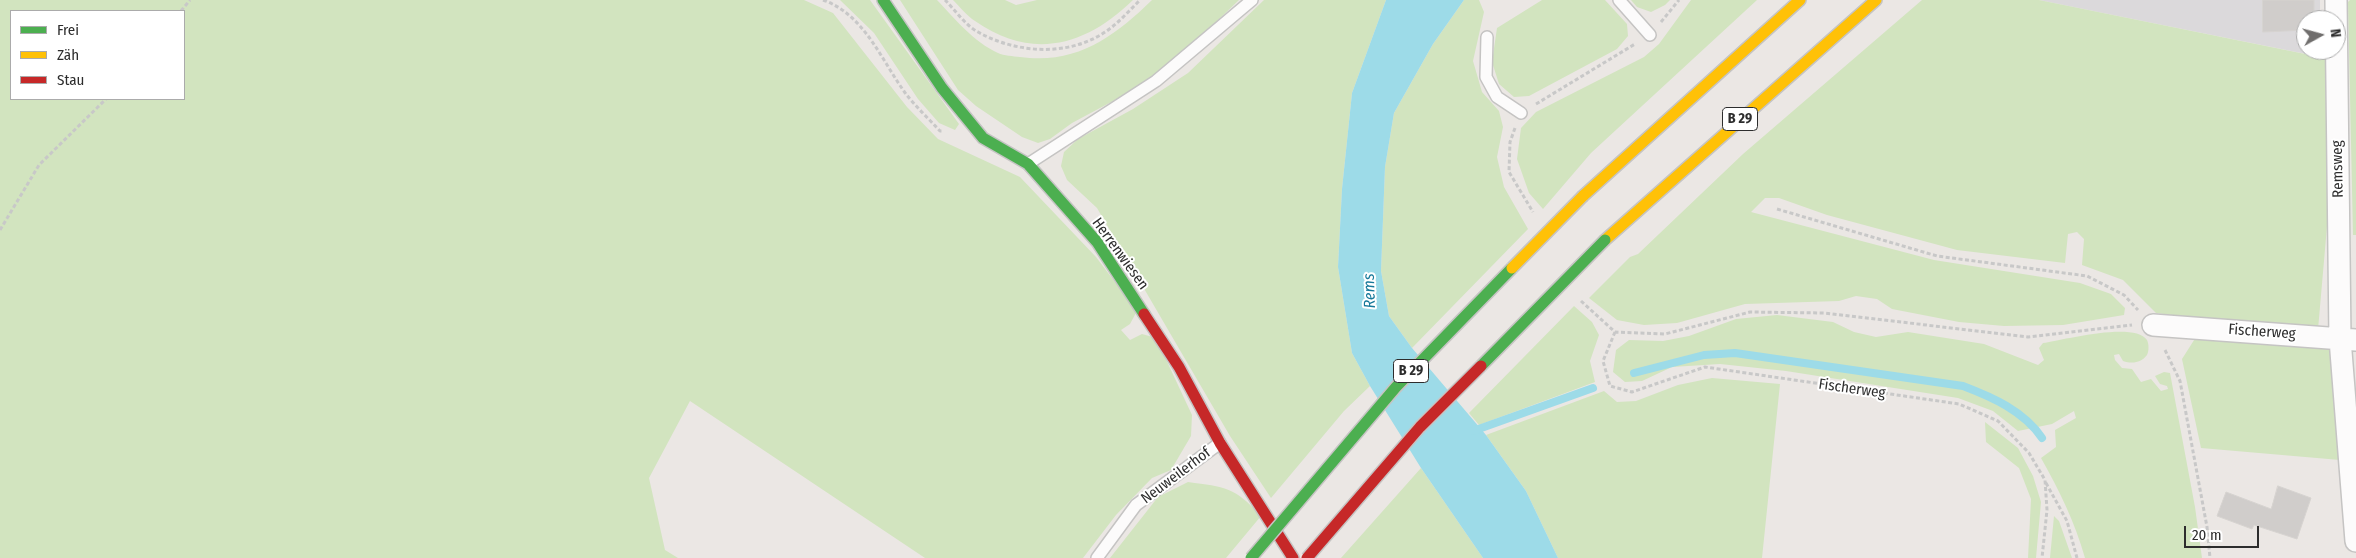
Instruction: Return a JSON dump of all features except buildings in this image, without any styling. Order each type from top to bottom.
[{"type":"main road","name":"Herrenwiesen","points":[[883,0],[942,88],[983,138],[1028,164],[1097,242],[1178,367],[1220,443],[1293,558]]},
{"type":"main road","name":"B 29","points":[[1251,558],[1396,386],[1583,196],[1800,0]]},
{"type":"main road","name":"B 29","points":[[1307,558],[1420,427],[1606,240],[1834,35],[1876,0]]},
{"type":"street","name":"Remsweg","points":[[2336,0],[2356,541]]},
{"type":"street","name":"Fischerweg","points":[[2153,325],[2348,339]]},
{"type":"lane","points":[[1028,164],[1156,81],[1252,0]]},
{"type":"lane","points":[[1619,0],[1650,36]]},
{"type":"lane","points":[[1487,37],[1486,77],[1497,97],[1521,112]]},
{"type":"lane","name":"Neuweilerhof","points":[[1097,558],[1136,505],[1220,443]]},
{"type":"path","points":[[182,10],[190,0]]},
{"type":"path","points":[[823,0],[837,5],[861,26],[907,94],[940,131]]},
{"type":"path","points":[[945,0],[977,32],[1008,44],[1039,50],[1077,46],[1111,28],[1140,0]]},
{"type":"path","points":[[1534,214],[1509,172],[1510,142],[1521,112],[1650,36],[1679,0]]},
{"type":"path","points":[[0,230],[39,165],[105,100]]},
{"type":"path","points":[[1777,209],[1937,256],[2087,276],[2124,296],[2153,325],[2180,381],[2207,527],[2210,558]]},
{"type":"path","points":[[1578,296],[1583,304],[1615,332],[1666,334],[1750,312],[1824,312],[2028,337],[2124,326],[2153,325]]},
{"type":"path","name":"Fischerweg","points":[[1615,332],[1603,361],[1610,386],[1632,392],[1705,367],[1959,404],[1998,421],[2029,453],[2045,480],[2047,510],[2042,558]]},
{"type":"path","points":[[2045,480],[2067,521],[2077,558]]},
{"type":"shaded area","points":[[2039,0],[2320,0],[2320,10],[2296,10],[2296,52]]},
{"type":"green space","points":[[0,0],[804,0],[833,13],[907,107],[938,139],[1020,177],[1096,257],[1137,311],[1130,324],[1121,330],[1130,340],[1142,334],[1156,338],[1192,415],[1191,436],[1171,470],[1152,478],[1116,515],[1083,558],[925,558],[690,401],[649,478],[665,550],[678,558],[0,558]]},
{"type":"green space","points":[[840,0],[870,0],[959,124],[955,130],[939,123],[918,99],[874,33]]},
{"type":"green space","points":[[900,0],[937,0],[965,30],[989,48],[1006,55],[1040,58],[1059,57],[1093,45],[1123,26],[1152,0],[1239,0],[1194,43],[1143,85],[1072,123],[1050,139],[1038,143],[1022,137],[976,106],[958,90]]},
{"type":"green space","points":[[953,0],[1005,0],[1016,5],[1037,0],[1133,0],[1115,16],[1077,37],[1058,43],[1038,44],[1017,41],[996,33],[972,19]]},
{"type":"green space","points":[[1264,0],[1386,0],[1352,93],[1342,189],[1338,267],[1352,353],[1370,386],[1344,411],[1271,498],[1230,436],[1097,208],[1067,180],[1061,166],[1064,152],[1078,139],[1133,109],[1188,73]]},
{"type":"green space","points":[[1464,0],[1479,0],[1484,12],[1473,61],[1482,92],[1499,111],[1503,127],[1497,157],[1504,187],[1528,229],[1412,348],[1389,316],[1381,271],[1385,167],[1394,113],[1433,44]]},
{"type":"green space","points":[[1542,0],[1605,0],[1627,24],[1628,36],[1617,49],[1529,96],[1514,97],[1499,84],[1492,62],[1497,28]]},
{"type":"green space","points":[[1631,0],[1670,0],[1665,5],[1651,12],[1637,7]]},
{"type":"green space","points":[[1691,0],[1757,0],[1591,153],[1543,209],[1529,193],[1517,159],[1521,128],[1536,112],[1644,57],[1659,44]]},
{"type":"green space","points":[[1922,0],[2039,0],[2296,52],[2296,60],[2331,60],[2328,215],[2317,341],[2331,342],[2340,460],[2201,448],[2182,359],[2196,337],[2250,325],[2156,313],[2123,280],[2082,265],[2084,239],[2077,232],[2068,234],[2065,263],[1957,250],[1827,215],[1779,198],[1765,198],[1751,212],[1934,260],[2080,283],[2111,294],[2125,308],[2124,315],[2063,325],[2004,326],[1959,322],[1892,309],[1877,299],[1856,296],[1839,301],[1745,304],[1677,323],[1644,325],[1617,320],[1589,298],[1630,257],[1638,254],[1743,154]]},
{"type":"green space","points":[[2356,0],[2356,235],[2353,235],[2348,2]]},
{"type":"green space","points":[[1574,306],[1592,322],[1599,335],[1590,361],[1595,382],[1479,425],[1469,413]]},
{"type":"green space","points":[[1777,315],[1833,322],[1854,332],[1876,337],[1908,332],[1984,344],[2038,365],[2044,360],[2039,348],[2043,343],[2098,333],[2128,332],[2140,335],[2148,343],[2148,352],[2145,358],[2136,362],[2123,361],[2119,354],[2114,355],[2115,360],[2122,368],[2132,369],[2141,382],[2151,379],[2161,391],[2168,389],[2167,386],[2160,384],[2155,376],[2164,372],[2170,373],[2195,507],[2202,558],[2085,558],[2066,507],[2041,458],[2056,447],[2055,430],[2076,418],[2074,411],[2052,424],[2018,431],[1993,411],[1958,398],[1786,371],[1720,364],[1672,367],[1642,381],[1625,382],[1613,372],[1616,350],[1629,340],[1663,341],[1689,336],[1736,319]]},
{"type":"green space","points":[[1712,378],[1780,384],[1762,558],[1558,558],[1526,491],[1486,435],[1604,391],[1617,402],[1636,401],[1678,385]]},
{"type":"green space","points":[[1985,422],[2018,448],[2033,476],[2041,502],[2036,558],[2028,558],[2031,499],[2019,468],[1986,442]]},
{"type":"green space","points":[[1421,468],[1483,558],[1341,558]]},
{"type":"green space","points":[[1188,482],[1229,490],[1244,499],[1261,516],[1226,558],[1110,558],[1158,497]]},
{"type":"green space","points":[[2054,516],[2059,521],[2072,558],[2050,558]]},
{"type":"water","name":"Rems","points":[[1386,0],[1464,0],[1433,44],[1394,113],[1385,167],[1381,271],[1389,316],[1412,348],[1486,435],[1526,491],[1558,558],[1483,558],[1421,468],[1370,386],[1352,353],[1338,267],[1342,189],[1352,93]]},
{"type":"waterway","points":[[1634,373],[1704,355],[1735,353],[1963,386],[2007,406],[2035,428],[2042,438]]},
{"type":"waterway","points":[[1473,431],[1593,388]]},
{"type":"traffic: fast","points":[[883,0],[942,88],[983,138],[1028,164],[1097,242],[1144,314]]},
{"type":"traffic: fast","points":[[1481,366],[1605,240]]},
{"type":"traffic: fast","points":[[1251,558],[1396,387],[1512,268]]},
{"type":"traffic: slow","points":[[1583,196],[1800,0]]},
{"type":"traffic: slow","points":[[1605,240],[1876,0]]},
{"type":"traffic: slow","points":[[1512,268],[1583,196]]},
{"type":"traffic: jam","points":[[1144,314],[1179,367],[1220,443],[1293,558]]},
{"type":"traffic: jam","points":[[1307,558],[1420,427],[1481,366]]}]
